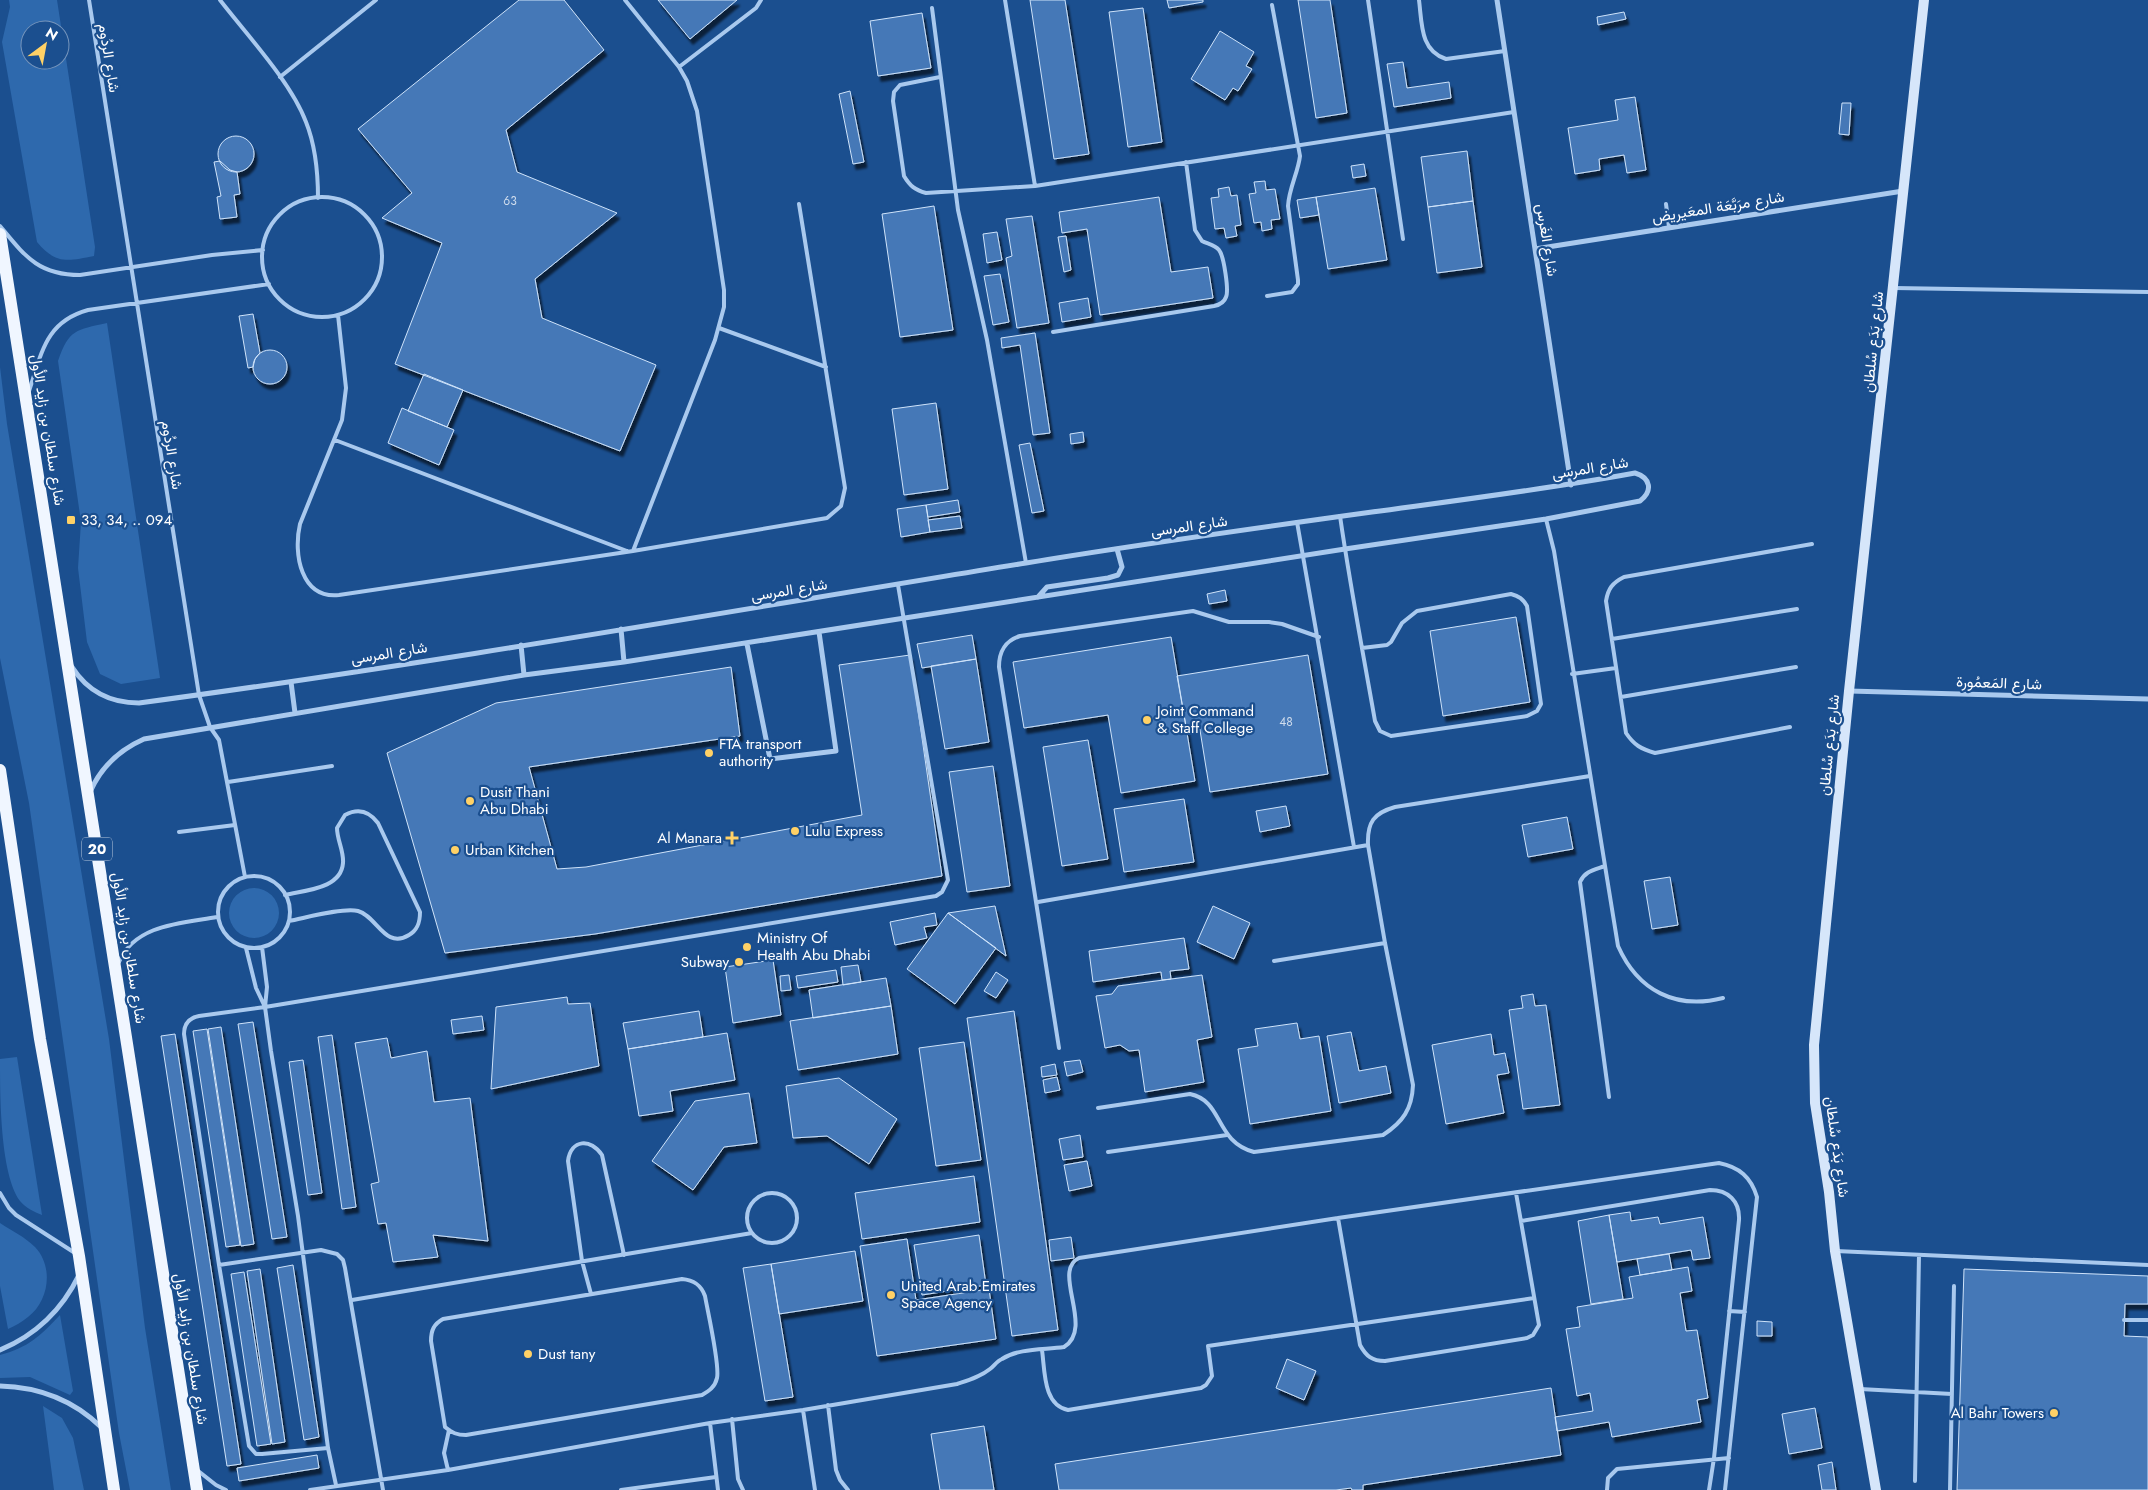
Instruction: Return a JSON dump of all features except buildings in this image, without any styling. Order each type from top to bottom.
[{"type":"main road","name":"شارع سلطان بن زايد الأول","points":[[0,234],[197,1490]]},
{"type":"main road","points":[[0,770],[40,1039],[79,1256],[114,1490]]},
{"type":"street","name":"شارع الغَرس","points":[[1497,0],[1570,485]]},
{"type":"street","name":"شارع بَدَع سُلطان","points":[[1876,1490],[1835,1251],[1829,1192],[1815,1103],[1814,1045],[1849,691],[1905,191],[1924,0]]},
{"type":"street","name":"شارع مرَبَّعَة المعَيريض","points":[[1535,249],[1905,191]]},
{"type":"street","name":"شارع المرسى","points":[[66,657],[86,685],[100,695],[115,701],[139,703],[291,682],[1117,549],[1297,522],[1570,485],[1635,473],[1643,475],[1648,481],[1650,489],[1647,496],[1640,502],[1546,519],[1345,548],[747,644],[524,675],[210,726],[144,739],[133,744],[112,759],[102,770],[88,797]]},
{"type":"street","points":[[1038,598],[1047,587],[1118,575],[1122,567],[1117,549]]},
{"type":"street","points":[[621,629],[624,662]]},
{"type":"street","points":[[747,644],[770,759],[836,752],[819,632]]},
{"type":"street","points":[[521,645],[524,675]]},
{"type":"street","points":[[291,682],[295,713]]},
{"type":"street","name":"شارع المَعمُورة","points":[[1849,691],[2148,699]]},
{"type":"street","points":[[0,1350],[31,1334],[46,1321],[72,1290],[81,1273]]},
{"type":"street","points":[[0,1386],[19,1387],[57,1396],[75,1405],[105,1430]]},
{"type":"lane","name":"شارع الردُوم","points":[[89,0],[199,695],[210,726],[220,740],[245,877]]},
{"type":"lane","points":[[220,0],[280,77],[302,114],[314,146],[318,172],[318,198]]},
{"type":"lane","points":[[280,77],[376,0]]},
{"type":"lane","points":[[625,0],[679,66],[687,81],[697,111],[724,290],[724,307],[719,328],[630,551]]},
{"type":"lane","points":[[679,66],[756,8],[761,0]]},
{"type":"lane","points":[[1005,0],[1035,186]]},
{"type":"lane","points":[[1368,0],[1403,239]]},
{"type":"lane","points":[[1419,0],[1425,42],[1432,53],[1446,59],[1505,51]]},
{"type":"lane","points":[[1267,296],[1292,292],[1298,284],[1288,206],[1291,184],[1299,165],[1298,145],[1272,5]]},
{"type":"lane","points":[[932,8],[964,241],[987,340],[1026,563]]},
{"type":"lane","points":[[940,77],[900,85],[894,92],[893,101],[904,176],[909,185],[926,193],[1035,186],[1514,112]]},
{"type":"lane","points":[[1053,332],[1214,306],[1219,305],[1226,299],[1227,289],[1222,256],[1214,246],[1202,241],[1196,230],[1186,162]]},
{"type":"lane","points":[[318,198],[338,199],[356,208],[370,221],[379,238],[383,258],[380,277],[370,294],[356,308],[338,316],[318,318],[298,312],[281,301],[269,284],[263,268],[263,250],[269,230],[281,214],[298,202],[318,198]]},
{"type":"lane","points":[[338,316],[346,388],[342,420],[298,532],[298,548],[306,582],[320,594],[339,595],[630,551],[827,518],[835,513],[844,498],[845,488],[799,204]]},
{"type":"lane","points":[[1666,204],[1669,227]]},
{"type":"lane","points":[[0,226],[31,260],[46,270],[63,275],[80,275],[212,255],[263,250]]},
{"type":"lane","points":[[26,398],[46,341],[63,320],[75,314],[88,310],[269,284]]},
{"type":"lane","points":[[1894,288],[2148,292]]},
{"type":"lane","points":[[719,328],[826,367]]},
{"type":"lane","points":[[335,440],[630,551]]},
{"type":"lane","points":[[1340,516],[1362,648],[1377,726],[1385,734],[1391,736],[1527,716],[1537,711],[1541,704],[1527,606],[1517,596],[1511,594],[1417,611],[1402,623],[1391,642],[1387,645],[1362,648]]},
{"type":"lane","points":[[1546,519],[1554,551],[1572,674],[1618,946],[1623,958],[1634,974],[1649,987],[1672,998],[1698,1002],[1723,998]]},
{"type":"lane","points":[[1297,522],[1319,637],[1354,847]]},
{"type":"lane","points":[[1790,726],[1655,753],[1643,750],[1633,743],[1626,733],[1606,601],[1608,591],[1614,582],[1624,577],[1812,544]]},
{"type":"lane","points":[[328,1448],[262,1454],[252,1451],[249,1446],[219,1265],[184,1029],[188,1020],[198,1016],[936,896],[942,892],[948,880],[898,585]]},
{"type":"lane","points":[[1612,639],[1797,609]]},
{"type":"lane","points":[[1059,1048],[1038,902],[999,667],[999,659],[1006,644],[1020,636],[1193,611],[1229,622],[1269,622],[1282,624],[1319,637]]},
{"type":"lane","points":[[1621,697],[1796,667]]},
{"type":"lane","points":[[1572,674],[1616,668]]},
{"type":"lane","points":[[228,782],[332,766]]},
{"type":"lane","points":[[1098,1108],[1190,1094],[1199,1096],[1206,1101],[1227,1135],[1239,1146],[1254,1152],[1383,1135],[1396,1127],[1406,1115],[1412,1100],[1414,1085],[1385,943],[1368,845],[1367,832],[1372,819],[1383,811],[1395,807],[1590,776]]},
{"type":"lane","points":[[285,895],[327,885],[335,880],[341,872],[343,862],[337,828],[345,815],[360,811],[374,816],[420,912],[417,927],[406,937],[400,938],[385,935],[368,915],[358,910],[347,910],[289,920]]},
{"type":"lane","points":[[180,832],[235,825]]},
{"type":"lane","points":[[1038,902],[1368,845]]},
{"type":"lane","points":[[1605,866],[1583,875],[1580,882],[1580,890],[1609,1097]]},
{"type":"lane","points":[[245,877],[264,878],[272,881],[285,895],[289,903],[289,920],[286,930],[279,938],[262,948],[246,948],[238,945],[228,938],[221,928],[217,917],[217,908],[223,892],[236,880],[245,877]]},
{"type":"lane","points":[[116,972],[121,958],[130,946],[147,933],[168,926],[217,917]]},
{"type":"lane","points":[[1274,961],[1385,943]]},
{"type":"lane","points":[[246,948],[256,988],[265,1006]]},
{"type":"lane","points":[[262,948],[266,987],[265,1006],[302,1253],[328,1448],[336,1486]]},
{"type":"lane","points":[[1108,1152],[1227,1135]]},
{"type":"lane","points":[[591,1294],[582,1262],[568,1161],[569,1152],[576,1145],[587,1143],[596,1146],[602,1155],[624,1254]]},
{"type":"lane","points":[[310,1490],[448,1470],[732,1419],[803,1410],[957,1384],[974,1379],[1001,1359],[1011,1355],[1026,1350],[1064,1347],[1073,1340],[1076,1323],[1069,1275],[1072,1265],[1079,1258],[1708,1164],[1724,1164],[1740,1170],[1748,1177],[1757,1197],[1725,1490]]},
{"type":"lane","points":[[1520,1221],[1710,1190],[1723,1191],[1734,1200],[1739,1213],[1714,1458],[1709,1490]]},
{"type":"lane","points":[[0,1193],[9,1208],[16,1215],[79,1256]]},
{"type":"lane","points":[[352,1300],[752,1233],[764,1242],[772,1243],[786,1239],[796,1226],[796,1210],[791,1202],[777,1193],[760,1196],[749,1209],[747,1217],[752,1233]]},
{"type":"lane","points":[[1338,1218],[1360,1345],[1369,1358],[1385,1361],[1527,1338],[1533,1335],[1539,1325],[1516,1193]]},
{"type":"lane","points":[[219,1265],[321,1250],[337,1254],[343,1260],[352,1300],[383,1490]]},
{"type":"lane","points":[[1835,1251],[2148,1265]]},
{"type":"lane","points":[[1915,1482],[1919,1255]]},
{"type":"lane","points":[[682,1278],[699,1285],[705,1296],[718,1370],[714,1386],[702,1395],[466,1435],[458,1435],[449,1430],[443,1420],[431,1341],[433,1328],[443,1319],[682,1278]]},
{"type":"lane","points":[[1950,1490],[1954,1286]]},
{"type":"lane","points":[[1042,1350],[1050,1396],[1057,1406],[1068,1410],[1201,1388],[1206,1385],[1212,1376],[1208,1346],[1534,1298]]},
{"type":"lane","points":[[1729,1312],[1745,1312]]},
{"type":"lane","points":[[2124,1320],[2148,1320]]},
{"type":"lane","points":[[1860,1389],[1952,1394]]},
{"type":"lane","points":[[828,1405],[836,1470],[840,1480],[848,1490]]},
{"type":"lane","points":[[803,1410],[815,1490]]},
{"type":"lane","points":[[732,1419],[738,1480],[743,1490]]},
{"type":"lane","points":[[710,1423],[718,1490]]},
{"type":"lane","points":[[448,1470],[444,1453],[449,1430]]},
{"type":"lane","points":[[1607,1490],[1608,1478],[1617,1469],[1729,1458]]},
{"type":"lane","points":[[193,1465],[204,1476],[226,1490]]},
{"type":"lane","points":[[622,1490],[716,1477]]},
{"type":"shaded area","points":[[9,0],[57,0],[60,20],[20,20],[20,70],[68,70],[95,247],[94,256],[63,260],[50,255],[37,242],[2,42],[10,7]]},
{"type":"shaded area","points":[[107,323],[160,678],[121,684],[100,674],[87,642],[78,568],[81,522],[58,361],[66,343],[75,333],[88,327]]},
{"type":"shaded area","points":[[0,367],[7,424],[109,1039],[145,1328],[171,1490],[130,1490],[119,1433],[29,803],[0,658]]},
{"type":"shaded area","points":[[254,888],[272,895],[279,913],[272,931],[254,938],[236,931],[229,913],[236,895]]},
{"type":"shaded area","points":[[17,1057],[42,1215],[30,1210],[20,1201],[13,1189],[8,1172],[2,1133],[0,1059]]},
{"type":"shaded area","points":[[0,1223],[35,1247],[45,1264],[47,1274],[41,1302],[28,1317],[8,1329],[0,1286]]},
{"type":"shaded area","points":[[60,1315],[73,1391],[70,1395],[30,1377],[0,1378],[0,1355],[26,1345]]},
{"type":"shaded area","points":[[43,1406],[62,1418],[73,1438],[84,1490],[54,1490]]},
{"type":"place","name":"33, 34, .. 094","points":[[71,520]]},
{"type":"place","name":"Joint Command & Staff College","points":[[1147,720]]},
{"type":"place","name":"FTA transport authority","points":[[709,753]]},
{"type":"place","name":"Dusit Thani Abu Dhabi","points":[[470,801]]},
{"type":"place","name":"Lulu Express","points":[[795,831]]},
{"type":"place","name":"Al Manara","points":[[732,838]]},
{"type":"place","name":"Urban Kitchen","points":[[455,850]]},
{"type":"place","name":"Ministry Of Health Abu Dhabi","points":[[747,947]]},
{"type":"place","name":"Subway","points":[[739,962]]},
{"type":"place","name":"United Arab Emirates Space Agency","points":[[891,1295]]},
{"type":"place","name":"Dust tany","points":[[528,1354]]},
{"type":"place","name":"Al Bahr Towers","points":[[2054,1413]]}]
